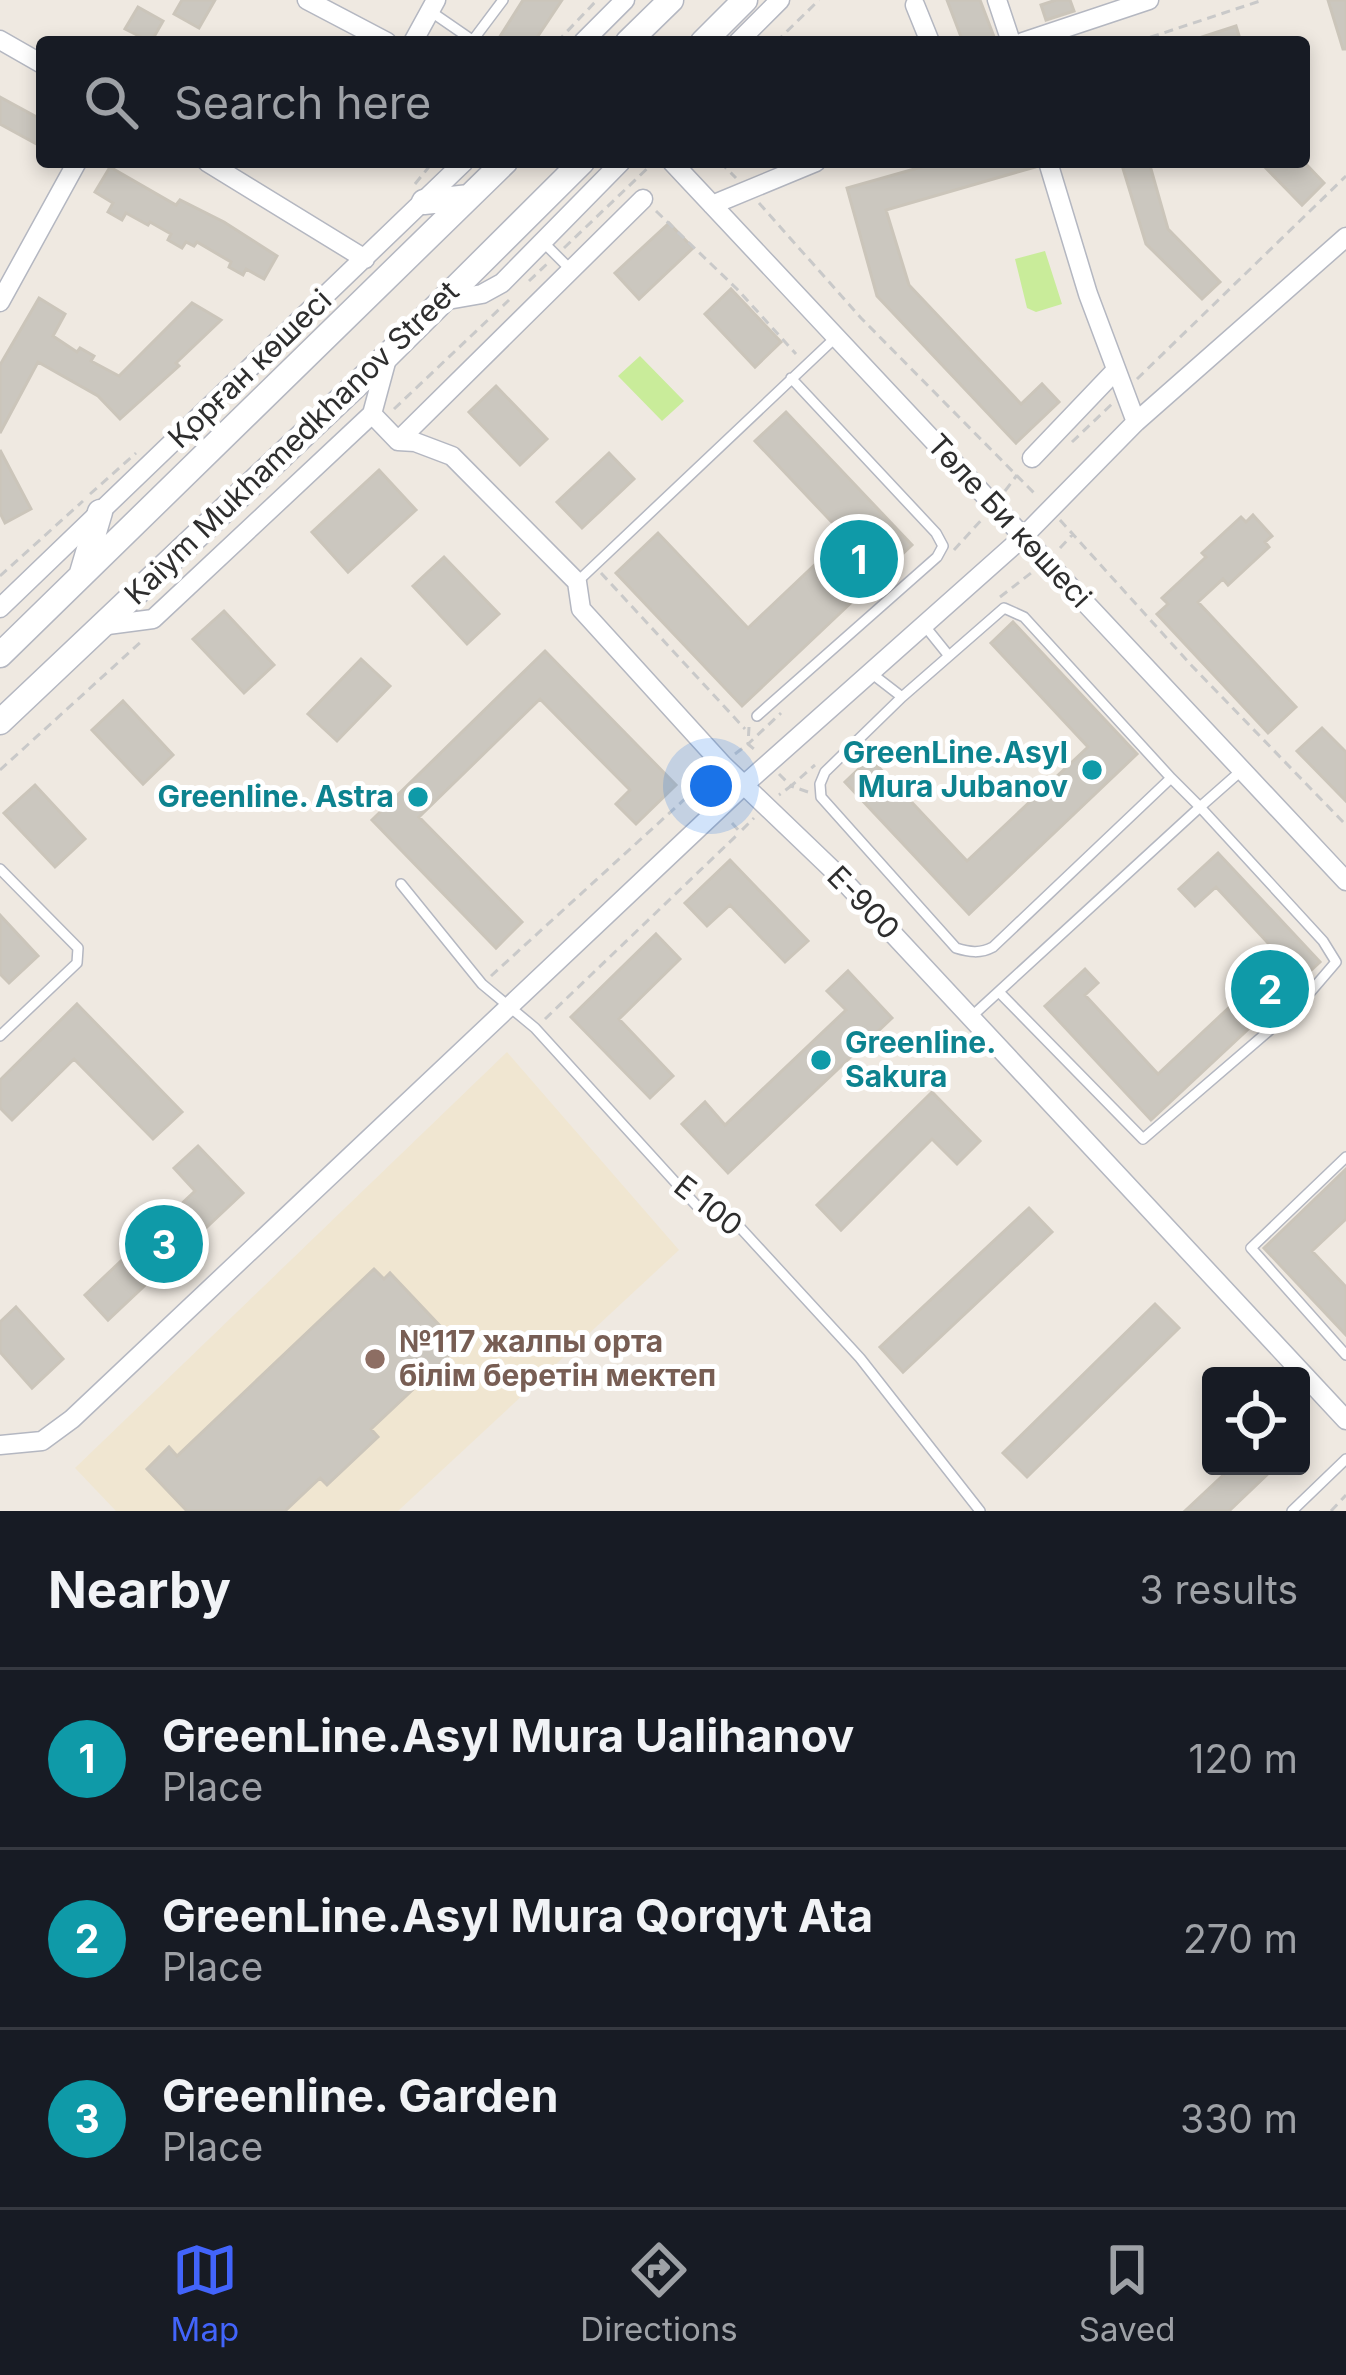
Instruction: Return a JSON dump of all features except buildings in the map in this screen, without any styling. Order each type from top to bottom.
[{"type":"main road","points":[[634,36],[671,0]]},
{"type":"main road","points":[[709,36],[745,0]]},
{"type":"main road","name":"Kaiym Mukhamedkhanov Street","points":[[0,655],[499,168]]},
{"type":"main road","name":"Kaiym Mukhamedkhanov Street","points":[[0,722],[388,355],[576,168]]},
{"type":"main road","points":[[424,202],[470,196]]},
{"type":"main road","points":[[81,576],[100,512]]},
{"type":"street","points":[[307,0],[376,36]]},
{"type":"street","points":[[589,36],[625,0]]},
{"type":"street","points":[[744,36],[780,0]]},
{"type":"street","points":[[997,0],[1009,36]]},
{"type":"street","points":[[1041,36],[1149,0]]},
{"type":"street","points":[[915,5],[928,36]]},
{"type":"street","points":[[416,36],[433,6]]},
{"type":"street","points":[[0,40],[36,61]]},
{"type":"street","points":[[0,302],[74,168]]},
{"type":"street","points":[[217,168],[365,259]]},
{"type":"street","name":"Қорған көшесі","points":[[0,608],[458,168]]},
{"type":"street","name":"Төле Би көшесі","points":[[678,168],[1346,881]]},
{"type":"street","points":[[712,205],[800,168]]},
{"type":"street","points":[[1050,168],[1136,422]]},
{"type":"street","points":[[442,301],[482,294],[502,283],[614,169]]},
{"type":"street","points":[[398,441],[644,199]]},
{"type":"street","points":[[0,1445],[42,1441],[72,1419],[744,785],[1024,536],[1136,422],[1346,237]]},
{"type":"street","points":[[100,626],[153,619],[372,414],[388,355]]},
{"type":"street","points":[[1032,458],[1115,371]]},
{"type":"street","name":"E-900","points":[[372,414],[398,441],[452,456],[578,582],[581,609],[723,765],[840,878],[1346,1420]]},
{"type":"lane","points":[[478,36],[503,0]]},
{"type":"lane","points":[[433,6],[468,36]]},
{"type":"lane","points":[[542,242],[573,272]]},
{"type":"lane","points":[[578,582],[837,337]]},
{"type":"lane","points":[[757,716],[937,557],[943,546],[791,378]]},
{"type":"lane","points":[[999,992],[1143,1139],[1300,1004],[1335,968],[1335,957],[1200,807],[1015,610],[1004,608],[993,615],[825,772],[821,797],[956,948],[983,952],[1172,778]]},
{"type":"lane","points":[[924,625],[949,656]]},
{"type":"lane","points":[[871,673],[902,697]]},
{"type":"lane","points":[[971,1017],[1243,769]]},
{"type":"lane","points":[[0,869],[78,948],[76,963],[0,1036]]},
{"type":"lane","name":"E 100","points":[[401,884],[482,984],[535,1028],[695,1204],[734,1222],[860,1358],[980,1511]]},
{"type":"lane","points":[[1346,1157],[1251,1247],[1346,1355]]},
{"type":"lane","points":[[1292,1511],[1346,1459]]},
{"type":"path","points":[[563,36],[597,0]]},
{"type":"path","points":[[782,36],[819,0]]},
{"type":"path","points":[[1154,36],[1263,0]]},
{"type":"path","points":[[614,169],[630,186],[648,168]]},
{"type":"path","points":[[727,168],[861,318],[992,446],[1192,666],[1346,826]]},
{"type":"path","points":[[1060,454],[1346,176]]},
{"type":"path","points":[[644,199],[737,289],[806,365]]},
{"type":"path","points":[[594,566],[746,730]]},
{"type":"path","points":[[482,984],[723,765]]},
{"type":"path","points":[[535,1028],[740,832]]},
{"type":"path","points":[[1330,1511],[1346,1495]]},
{"type":"shaded area","name":"№117 жалпы орта білім беретін мектеп","points":[[507,1052],[679,1250],[398,1511],[116,1511],[75,1468]]},
{"type":"green space","points":[[1045,251],[1062,304],[1036,312],[1027,308],[1015,259]]},
{"type":"green space","points":[[640,356],[684,401],[662,421],[618,376]]},
{"type":"place","name":"GreenLine.Asyl Mura Ualihanov","points":[[859,559]]},
{"type":"place","name":"GreenLine.Asyl Mura Jubanov","points":[[1092,770]]},
{"type":"place","name":"Greenline. Astra","points":[[418,797]]},
{"type":"place","name":"GreenLine.Asyl Mura Qorqyt Ata","points":[[1270,989]]},
{"type":"place","name":"Greenline. Sakura","points":[[821,1060]]},
{"type":"place","name":"Greenline. Garden","points":[[164,1244]]},
{"type":"place","name":"№117 жалпы орта білім беретін мектеп","points":[[375,1359]]}]
